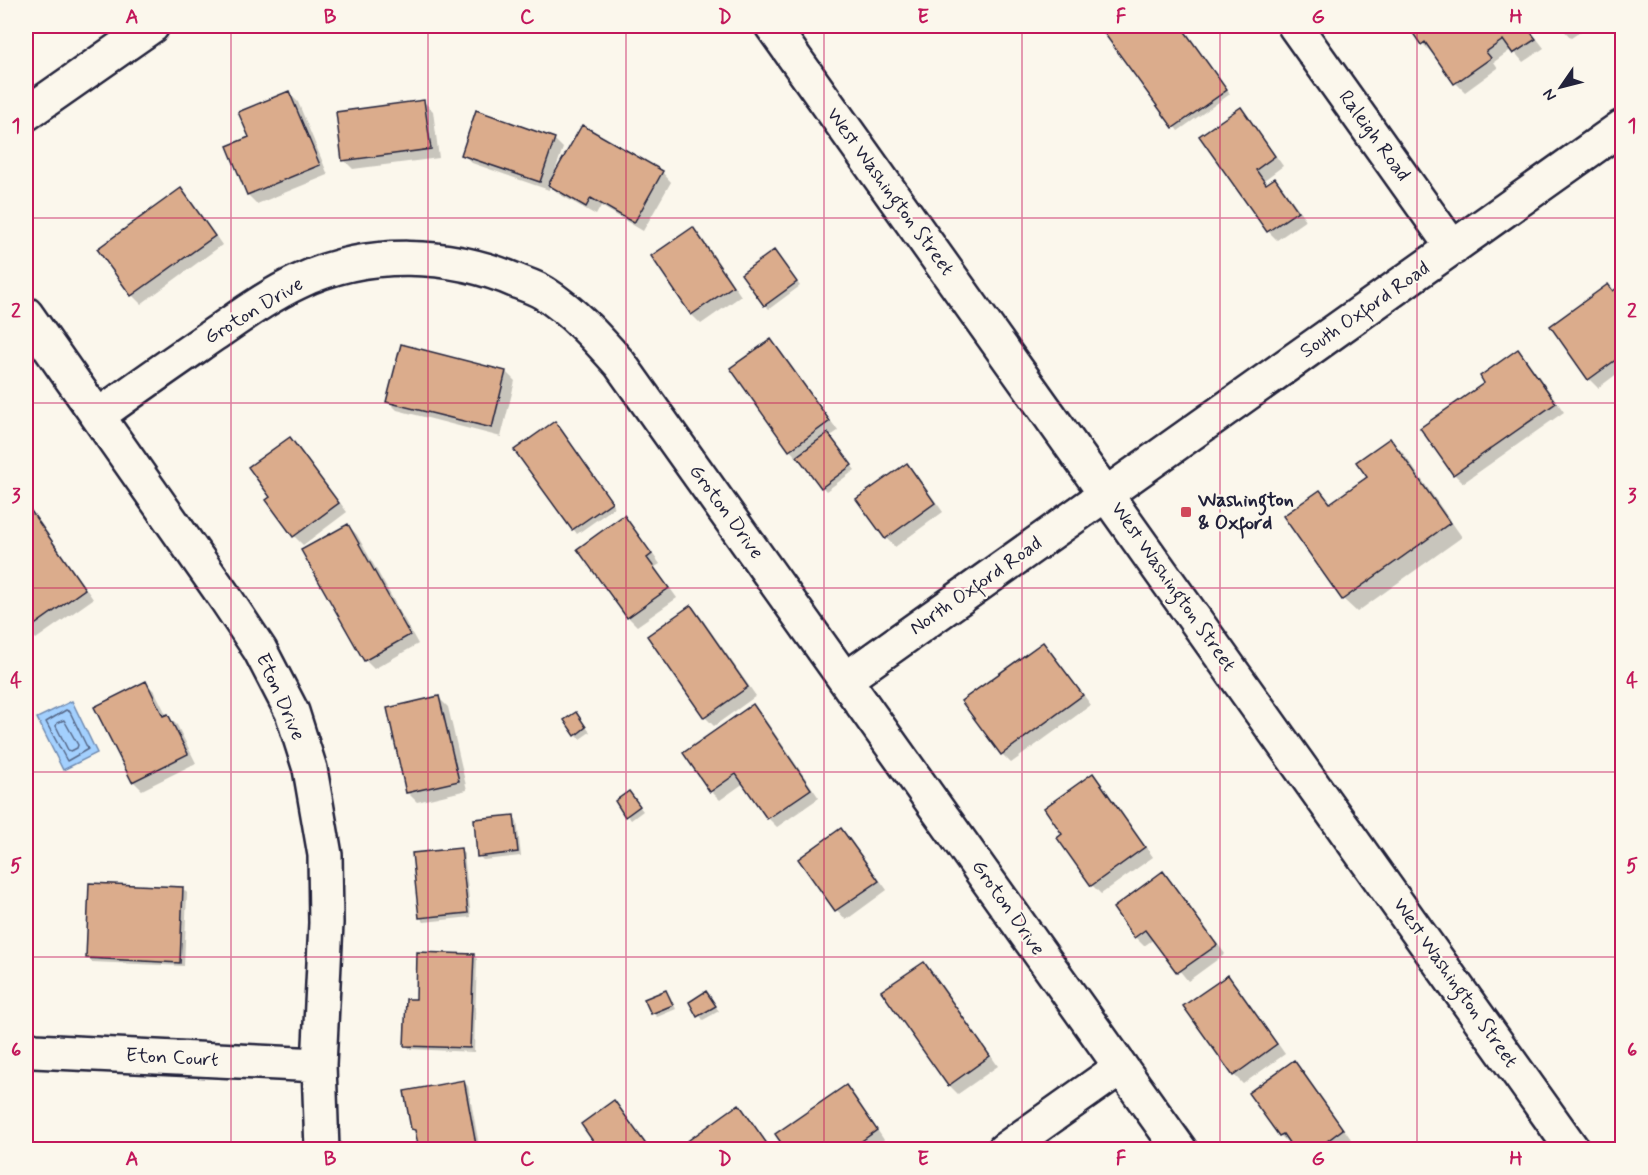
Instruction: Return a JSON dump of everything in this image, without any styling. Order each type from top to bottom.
[{"type":"street","points":[[26,114],[152,26]]},
{"type":"street","name":"West Washington Street","points":[[772,26],[1573,1149]]},
{"type":"street","name":"Raleigh Road","points":[[1295,26],[1453,248]]},
{"type":"street","name":"South Oxford Road","points":[[1107,494],[1623,127]]},
{"type":"street","name":"Groton Drive","points":[[98,416],[257,305],[298,281],[333,269],[376,260],[419,258],[496,272],[542,292],[584,324],[620,364],[1180,1149]]},
{"type":"street","name":"Eton Drive","points":[[26,314],[226,598],[260,650],[292,712],[310,769],[325,855],[326,923],[319,1065],[322,1149]]},
{"type":"street","name":"North Oxford Road","points":[[846,679],[1107,494]]},
{"type":"street","name":"Eton Court","points":[[26,1048],[34,1051],[319,1065]]},
{"type":"street","points":[[1004,1149],[1121,1067]]},
{"type":"water","points":[[72,701],[97,753],[63,770],[37,718]]},
{"type":"building","points":[[1115,26],[1171,26],[1173,29],[1181,26],[1227,90],[1173,128],[1104,33]]},
{"type":"building","points":[[1408,26],[1526,26],[1536,39],[1513,54],[1503,40],[1486,52],[1491,58],[1454,84],[1425,42],[1421,45]]},
{"type":"building","points":[[289,91],[320,165],[247,195],[227,146],[249,137],[238,112]]},
{"type":"building","points":[[424,100],[431,149],[342,161],[336,112]]},
{"type":"building","points":[[1241,107],[1275,156],[1256,170],[1266,184],[1275,178],[1298,211],[1267,232],[1199,136]]},
{"type":"building","points":[[476,110],[555,138],[540,182],[461,155]]},
{"type":"building","points":[[582,125],[663,171],[634,223],[591,198],[586,207],[548,185]]},
{"type":"building","points":[[181,188],[215,236],[131,296],[97,249]]},
{"type":"building","points":[[693,227],[733,286],[691,315],[651,256]]},
{"type":"building","points":[[774,250],[797,282],[764,306],[741,274]]},
{"type":"building","points":[[1608,284],[1613,291],[1622,284],[1622,367],[1617,359],[1588,380],[1550,326]]},
{"type":"building","points":[[771,339],[830,421],[789,451],[730,368]]},
{"type":"building","points":[[401,344],[506,371],[492,428],[386,402]]},
{"type":"building","points":[[1518,349],[1556,403],[1453,475],[1420,428],[1484,383],[1480,376]]},
{"type":"building","points":[[555,421],[612,502],[572,530],[514,450]]},
{"type":"building","points":[[828,433],[852,465],[821,488],[797,456]]},
{"type":"building","points":[[290,437],[339,503],[293,537],[266,500],[270,497],[248,467]]},
{"type":"building","points":[[1390,438],[1450,523],[1342,600],[1283,516],[1320,490],[1330,503],[1367,477],[1356,462]]},
{"type":"building","points":[[907,463],[935,503],[885,539],[856,499]]},
{"type":"building","points":[[29,508],[85,589],[26,631],[26,511]]},
{"type":"building","points":[[624,515],[652,554],[647,558],[669,588],[627,618],[577,549]]},
{"type":"building","points":[[348,524],[410,635],[364,661],[301,550]]},
{"type":"building","points":[[691,605],[748,687],[704,718],[647,636]]},
{"type":"building","points":[[1043,642],[1083,695],[1001,755],[961,701]]},
{"type":"building","points":[[146,681],[163,716],[168,714],[188,754],[132,782],[94,707]]},
{"type":"building","points":[[439,696],[459,781],[406,793],[387,708]]},
{"type":"building","points":[[753,704],[811,789],[767,819],[736,774],[710,792],[683,753]]},
{"type":"building","points":[[576,712],[586,727],[575,736],[564,720]]},
{"type":"building","points":[[1093,773],[1145,847],[1091,886],[1057,838],[1062,834],[1044,808]]},
{"type":"building","points":[[629,791],[640,806],[625,817],[615,801]]},
{"type":"building","points":[[1622,797],[1622,816],[1618,798]]},
{"type":"building","points":[[514,815],[518,852],[477,857],[474,819]]},
{"type":"building","points":[[841,828],[879,881],[835,911],[798,859]]},
{"type":"building","points":[[461,848],[468,913],[419,918],[412,853]]},
{"type":"building","points":[[1163,871],[1217,945],[1177,973],[1145,930],[1134,938],[1113,908]]},
{"type":"building","points":[[89,883],[183,887],[180,963],[86,958]]},
{"type":"building","points":[[417,952],[474,954],[470,1048],[404,1046],[406,999],[416,999]]},
{"type":"building","points":[[924,962],[990,1056],[948,1086],[881,991]]},
{"type":"building","points":[[1228,975],[1277,1044],[1233,1076],[1183,1006]]},
{"type":"building","points":[[666,990],[673,1005],[651,1014],[644,999]]},
{"type":"building","points":[[706,991],[716,1006],[697,1017],[689,1002]]},
{"type":"building","points":[[1294,1060],[1343,1129],[1315,1150],[1294,1150],[1283,1134],[1279,1136],[1248,1093]]},
{"type":"building","points":[[464,1080],[477,1150],[419,1150],[415,1130],[411,1129],[404,1091]]},
{"type":"building","points":[[846,1085],[877,1130],[849,1150],[786,1150],[775,1134]]},
{"type":"building","points":[[614,1100],[650,1150],[599,1150],[581,1124]]},
{"type":"building","points":[[739,1104],[768,1145],[762,1150],[675,1150]]},
{"type":"place","name":"Washington & Oxford","points":[[1186,512]]}]
